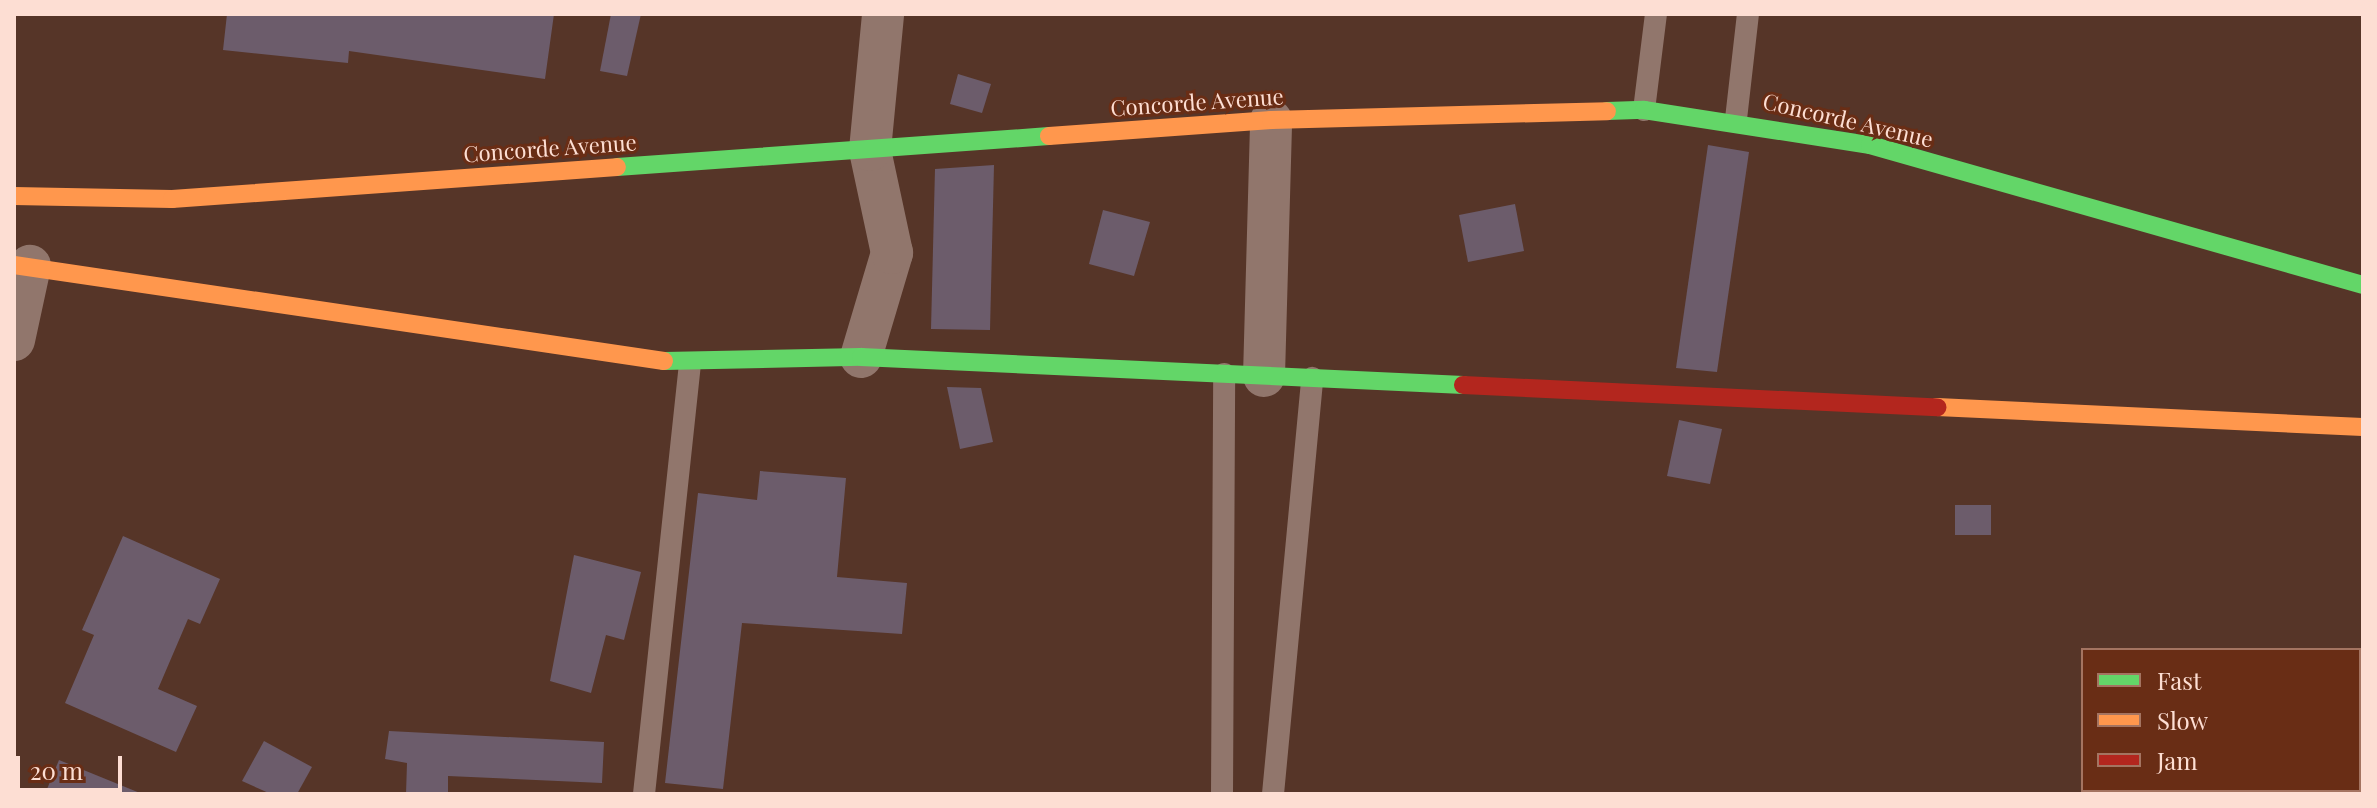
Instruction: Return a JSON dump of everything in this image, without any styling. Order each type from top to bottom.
[{"type":"street","points":[[861,357],[892,253],[870,150],[883,14]]},
{"type":"street","name":"Concorde Avenue","points":[[14,196],[172,199],[1271,120],[1644,110],[1736,119],[1870,145],[2363,285]]},
{"type":"street","points":[[1244,375],[1271,120]]},
{"type":"street","points":[[14,340],[22,265],[690,365],[861,357],[2363,427]]},
{"type":"lane","points":[[1644,110],[1656,14]]},
{"type":"lane","points":[[1736,119],[1748,14]]},
{"type":"lane","points":[[644,794],[690,365]]},
{"type":"lane","points":[[1222,794],[1244,375]]},
{"type":"lane","points":[[1273,794],[1312,378]]},
{"type":"building","points":[[227,14],[554,14],[545,79],[349,51],[348,63],[223,50]]},
{"type":"building","points":[[611,14],[641,14],[627,76],[600,71]]},
{"type":"building","points":[[958,74],[991,84],[982,113],[950,104]]},
{"type":"building","points":[[1708,145],[1749,152],[1717,372],[1676,368]]},
{"type":"building","points":[[994,165],[990,330],[931,329],[935,169]]},
{"type":"building","points":[[1515,204],[1524,251],[1468,262],[1459,215]]},
{"type":"building","points":[[1103,210],[1150,222],[1134,276],[1089,264]]},
{"type":"building","points":[[947,387],[981,388],[993,442],[960,449]]},
{"type":"building","points":[[1679,420],[1722,429],[1710,484],[1667,476]]},
{"type":"building","points":[[760,471],[846,478],[837,577],[907,583],[902,634],[742,623],[723,789],[665,783],[698,493],[757,500]]},
{"type":"building","points":[[1955,505],[1991,505],[1991,535],[1955,535]]},
{"type":"building","points":[[123,536],[220,579],[200,624],[188,619],[158,689],[197,706],[176,752],[65,703],[94,635],[82,630]]},
{"type":"building","points":[[574,555],[641,572],[624,640],[606,635],[591,693],[550,681]]},
{"type":"building","points":[[389,731],[604,742],[602,783],[448,776],[448,794],[406,794],[407,763],[385,759]]},
{"type":"building","points":[[264,741],[312,767],[297,794],[271,794],[242,781]]},
{"type":"building","points":[[59,760],[140,793],[140,794],[45,794]]},
{"type":"traffic: fast","points":[[1607,111],[1644,110],[1870,145],[2363,285]]},
{"type":"traffic: fast","points":[[617,167],[1049,136]]},
{"type":"traffic: fast","points":[[664,361],[861,357],[1463,385]]},
{"type":"traffic: slow","points":[[1049,136],[1271,120],[1607,111]]},
{"type":"traffic: slow","points":[[14,196],[172,199],[617,167]]},
{"type":"traffic: slow","points":[[14,265],[664,361]]},
{"type":"traffic: slow","points":[[1937,407],[2363,427]]},
{"type":"traffic: jam","points":[[1463,385],[1937,407]]}]
